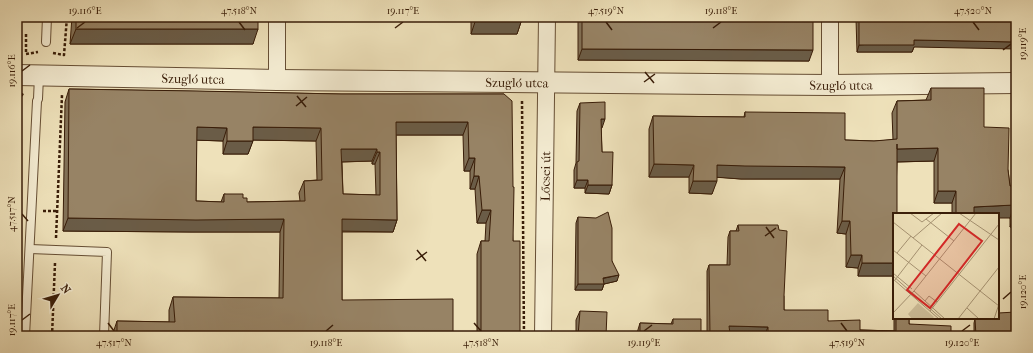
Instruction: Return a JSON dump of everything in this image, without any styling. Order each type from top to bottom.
[{"type":"street","points":[[277,17],[277,80]]},
{"type":"street","name":"Lőcsei út","points":[[543,336],[547,17]]},
{"type":"street","points":[[830,17],[830,85]]},
{"type":"street","name":"Szugló utca","points":[[17,75],[39,85],[277,80],[830,85],[1016,83]]},
{"type":"lane","points":[[46,42],[47,17]]},
{"type":"lane","points":[[25,336],[39,85]]},
{"type":"lane","points":[[30,249],[108,252],[104,336]]},
{"type":"path","points":[[26,34],[26,54]]},
{"type":"path","points":[[17,105],[23,93],[39,85]]},
{"type":"path","points":[[52,336],[62,95],[70,95]]},
{"type":"path","points":[[522,98],[524,336]]},
{"type":"building","points":[[76,17],[258,17],[258,29],[76,29]]},
{"type":"building","points":[[476,17],[522,17],[522,19],[476,19]]},
{"type":"building","points":[[582,17],[737,17],[737,19],[782,20],[782,17],[813,17],[813,50],[582,49]]},
{"type":"building","points":[[859,17],[1016,17],[1016,42],[914,40],[914,45],[859,45]]},
{"type":"building","points":[[931,88],[984,88],[984,127],[1009,128],[1008,170],[1010,186],[1016,186],[1016,215],[1014,215],[1014,205],[974,207],[974,213],[956,213],[956,191],[938,191],[938,148],[897,149],[897,213],[893,213],[893,263],[862,263],[862,255],[851,255],[850,221],[842,221],[845,167],[717,165],[717,181],[693,181],[694,165],[654,164],[653,116],[745,117],[745,112],[845,113],[845,140],[874,141],[897,139],[897,101],[931,100]]},
{"type":"building","points":[[69,89],[341,94],[504,94],[512,101],[514,187],[513,241],[520,241],[520,336],[481,336],[481,241],[489,241],[491,210],[482,210],[479,176],[474,176],[475,158],[469,158],[468,122],[396,122],[397,220],[342,219],[342,300],[453,299],[453,336],[117,336],[117,321],[175,322],[173,297],[283,298],[284,219],[196,220],[68,218]],"holes":[[[197,127],[227,128],[227,141],[253,141],[253,127],[321,128],[322,180],[304,181],[305,201],[247,202],[247,198],[243,198],[243,194],[224,194],[224,202],[196,201]],[[341,149],[377,149],[377,152],[380,152],[380,195],[343,194]]]},
{"type":"building","points":[[605,102],[605,119],[601,119],[602,152],[613,152],[612,185],[588,185],[588,180],[577,180],[577,162],[579,161],[580,103]]},
{"type":"building","points":[[608,212],[612,228],[612,261],[619,275],[603,278],[604,284],[578,284],[578,217],[596,218]]},
{"type":"building","points":[[738,225],[778,225],[779,230],[787,231],[784,310],[828,310],[828,321],[860,320],[860,330],[896,331],[896,319],[909,319],[909,324],[951,326],[951,336],[768,336],[768,327],[729,326],[730,334],[710,334],[709,265],[730,265],[730,231],[739,231]]},
{"type":"building","points":[[580,311],[607,312],[606,336],[578,336]]},
{"type":"building","points":[[1016,312],[1016,336],[976,336],[975,319],[999,319],[999,313]]},
{"type":"building","points":[[673,319],[701,319],[701,336],[640,336],[640,323],[673,324]]}]
